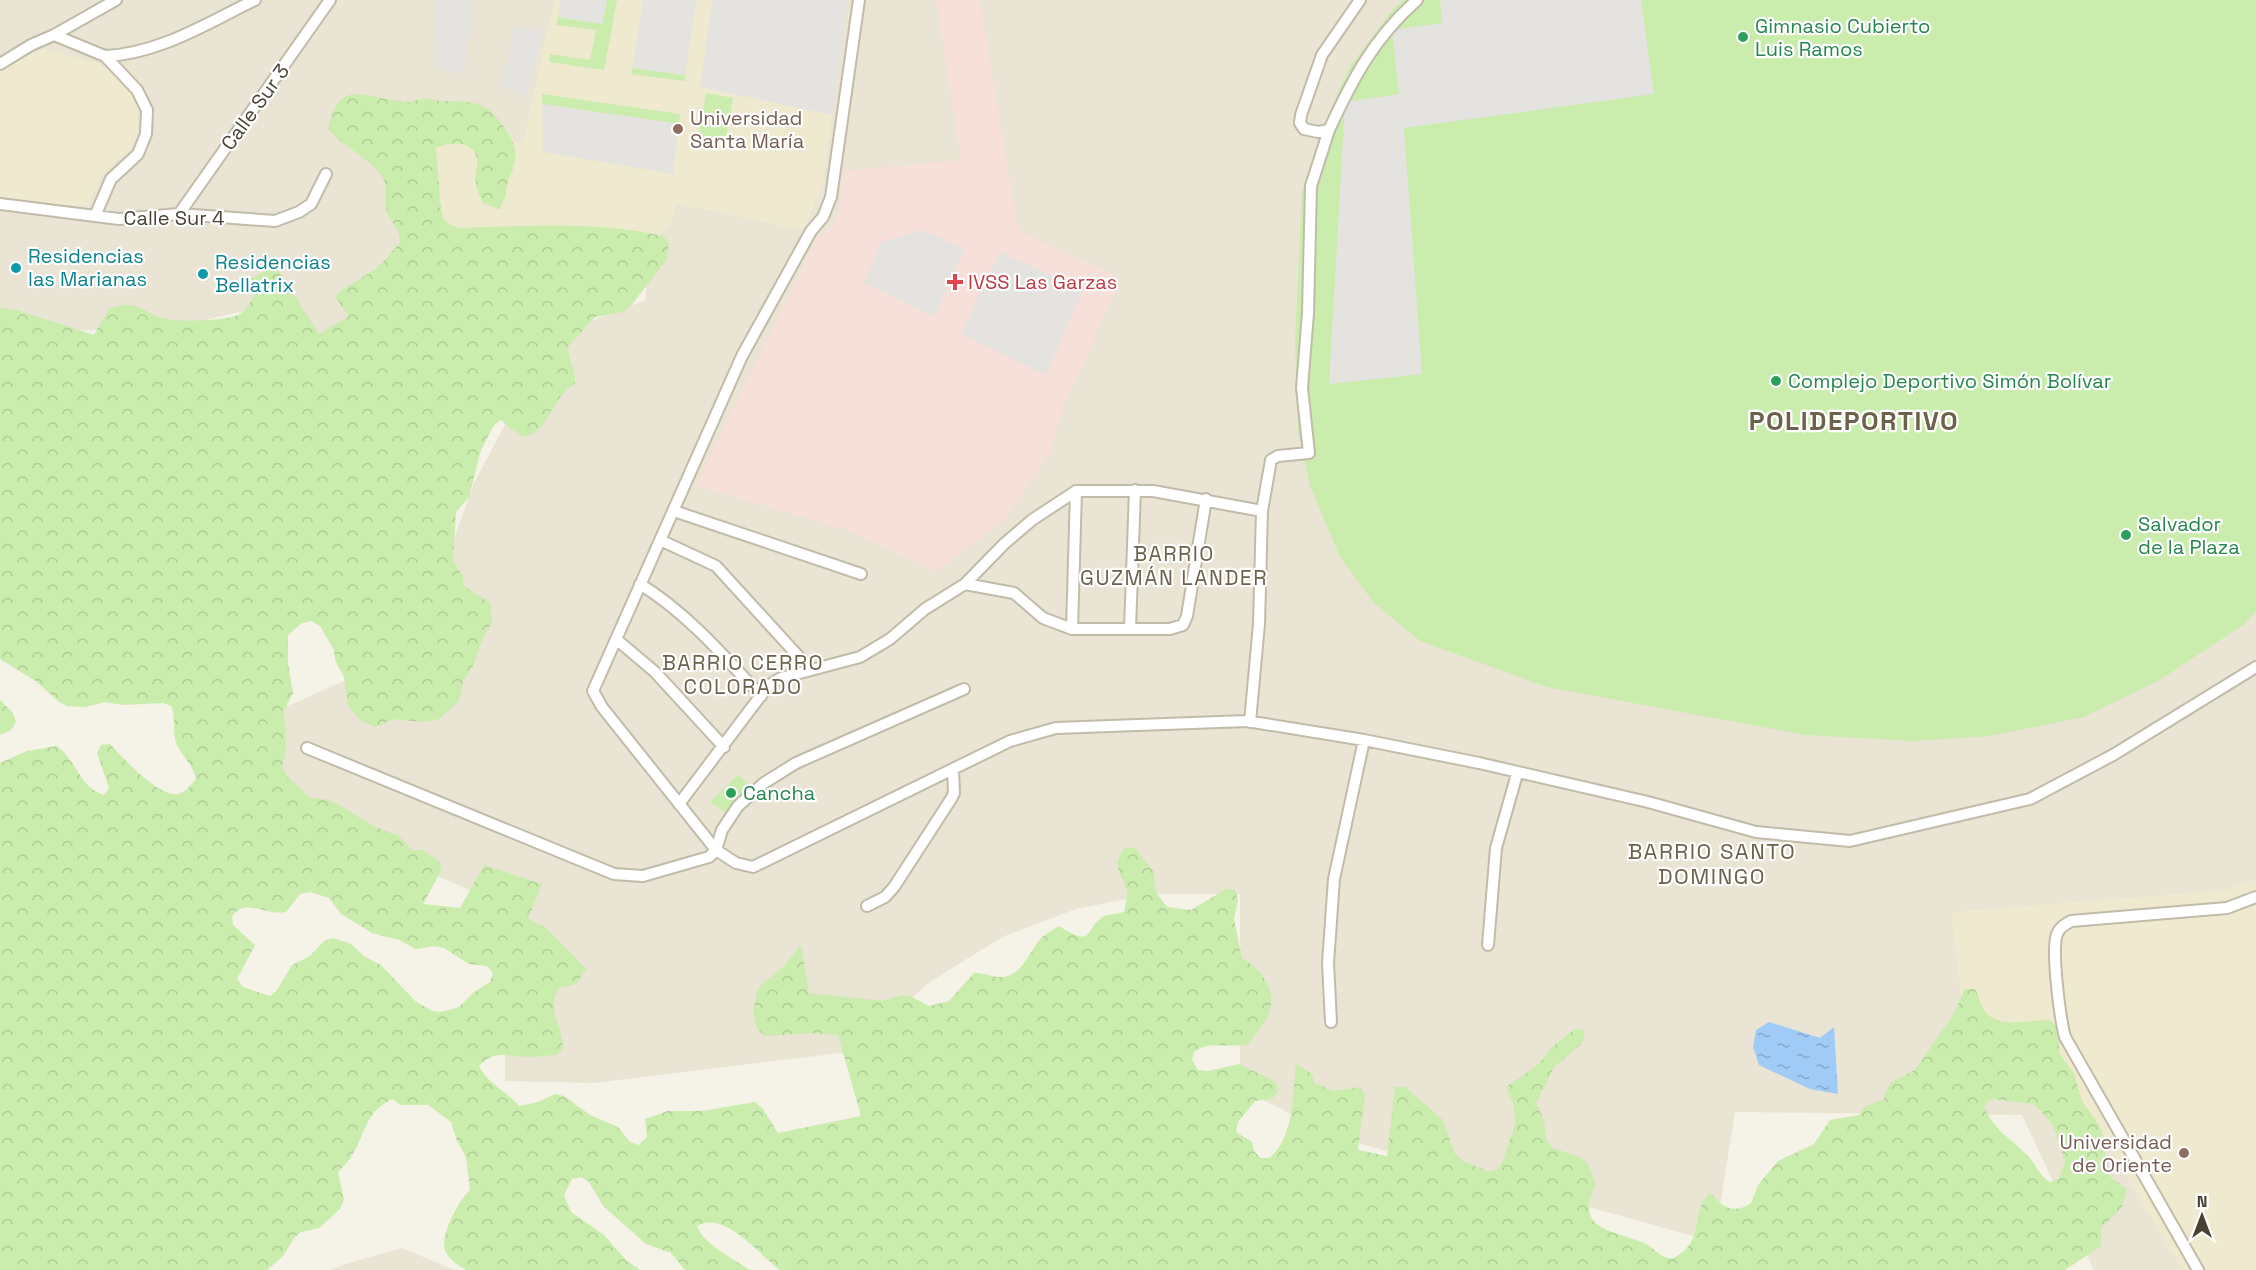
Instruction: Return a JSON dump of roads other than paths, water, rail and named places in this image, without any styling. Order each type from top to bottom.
[{"type":"street","points":[[0,64],[116,0]]},
{"type":"street","points":[[54,35],[105,56],[128,56],[149,50],[255,0]]},
{"type":"street","name":"Calle Sur 3","points":[[180,214],[330,0]]},
{"type":"street","points":[[859,0],[831,197],[823,217],[811,231],[742,356],[593,691],[596,699],[716,850],[736,863],[753,867],[1011,741],[1056,728],[1250,722],[1364,740],[1648,802],[1756,832],[1850,841],[2030,799],[2113,755],[2256,667]]},
{"type":"street","points":[[1329,130],[1318,132],[1304,129],[1300,123],[1301,115],[1322,55],[1336,30],[1360,0]]},
{"type":"street","points":[[1250,722],[1259,624],[1262,511],[1271,460],[1278,456],[1309,453],[1302,388],[1308,313],[1311,186],[1329,130],[1358,69],[1394,21],[1417,0]]},
{"type":"street","points":[[95,216],[111,179],[138,154],[146,134],[147,110],[137,90],[105,56]]},
{"type":"street","name":"Calle Sur 4","points":[[0,204],[118,219],[180,214],[275,220],[286,218],[311,204],[326,174]]},
{"type":"street","points":[[679,804],[768,686],[780,678],[860,657],[890,639],[925,609],[965,584],[1011,538],[1076,491],[1135,490],[1206,499],[1262,511]]},
{"type":"street","points":[[1130,629],[1135,490]]},
{"type":"street","points":[[1072,629],[1076,491]]},
{"type":"street","points":[[965,584],[1014,593],[1043,618],[1072,629],[1170,629],[1183,625],[1187,616],[1206,499]]},
{"type":"street","points":[[674,512],[861,574]]},
{"type":"street","points":[[660,540],[716,566],[810,669]]},
{"type":"street","points":[[640,584],[665,600],[695,625],[761,696]]},
{"type":"street","points":[[616,639],[655,672],[724,747]]},
{"type":"street","points":[[307,748],[614,874],[643,876],[700,862],[716,850],[722,830],[738,806],[764,783],[796,764],[963,689]]},
{"type":"street","points":[[1331,1022],[1328,963],[1334,879],[1364,740]]},
{"type":"street","points":[[867,906],[885,897],[894,887],[951,800],[954,793],[953,770]]},
{"type":"street","points":[[1488,945],[1496,848],[1517,774]]},
{"type":"street","points":[[2198,1270],[2065,1037],[2058,996],[2056,935],[2061,926],[2071,921],[2227,908],[2256,897]]},
{"type":"water","points":[[1769,1022],[1820,1038],[1834,1027],[1838,1094],[1810,1089],[1759,1065],[1753,1047],[1756,1030]]},
{"type":"place","name":"Gimnasio Cubierto Luis Ramos","points":[[1743,37]]},
{"type":"place","name":"Universidad Santa María","points":[[678,129]]},
{"type":"place","name":"Residencias las Marianas","points":[[16,268]]},
{"type":"place","name":"Residencias Bellatrix","points":[[203,274]]},
{"type":"place","name":"IVSS Las Garzas","points":[[955,282]]},
{"type":"place","name":"Complejo Deportivo Simón Bolívar","points":[[1776,381]]},
{"type":"place","name":"Salvador de la Plaza","points":[[2126,535]]},
{"type":"place","name":"Cancha","points":[[731,793]]},
{"type":"place","name":"Universidad de Oriente","points":[[2184,1153]]},
{"type":"district","name":"POLIDEPORTIVO","points":[[1854,421]]},
{"type":"district","name":"BARRIO GUZMÁN LANDER","points":[[1174,565]]},
{"type":"district","name":"BARRIO CERRO COLORADO","points":[[743,674]]},
{"type":"district","name":"BARRIO SANTO DOMINGO","points":[[1712,864]]}]
